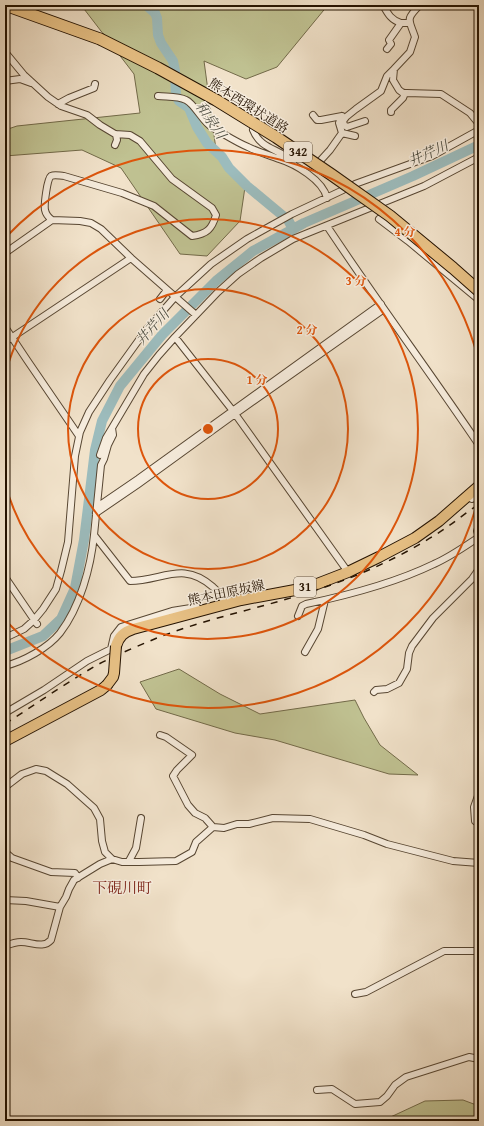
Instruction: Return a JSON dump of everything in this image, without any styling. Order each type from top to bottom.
[{"type":"highway","points":[[5,5],[100,39]]},
{"type":"highway","name":"熊本西環状道路","points":[[22,5],[100,39],[158,68],[216,100],[288,146],[390,216],[479,291]]},
{"type":"main road","name":"熊本田原坂線","points":[[5,741],[101,690],[107,685],[114,673],[116,646],[120,635],[126,631],[224,602],[295,590],[317,584],[348,572],[379,558],[415,538],[439,521],[479,486]]},
{"type":"street","points":[[383,5],[389,17],[401,23],[409,23]]},
{"type":"street","points":[[342,133],[339,123],[344,117],[381,91],[387,76],[410,52],[415,37],[409,23],[409,19],[411,14],[420,5]]},
{"type":"street","points":[[387,49],[391,44],[389,40],[401,23]]},
{"type":"street","points":[[5,52],[24,75],[48,97],[61,106],[87,115],[100,125],[116,134],[130,135],[140,141],[172,180],[212,208],[216,215],[214,222],[206,232],[192,236],[154,206],[122,193],[57,175],[49,178],[47,184],[44,208],[47,216],[52,220],[91,223],[101,229],[131,258],[196,314]]},
{"type":"street","points":[[394,69],[393,80],[399,90],[405,93],[442,94],[470,113],[479,124]]},
{"type":"street","points":[[5,81],[20,80],[33,83]]},
{"type":"street","points":[[58,104],[94,88],[96,84]]},
{"type":"street","points":[[391,112],[391,110],[403,98],[405,93]]},
{"type":"street","points":[[158,96],[175,97],[186,100],[209,126],[248,147],[296,166]]},
{"type":"street","points":[[313,115],[317,120],[344,117]]},
{"type":"street","points":[[344,117],[344,125],[347,127],[365,120]]},
{"type":"street","points":[[253,130],[261,143],[285,156],[321,185],[327,198]]},
{"type":"street","points":[[355,184],[432,156],[479,130]]},
{"type":"street","points":[[342,133],[355,136]]},
{"type":"street","points":[[320,161],[342,133]]},
{"type":"street","points":[[115,145],[117,140],[116,134]]},
{"type":"street","points":[[100,455],[106,438],[144,374],[158,355],[196,314],[238,274],[293,239],[424,186],[479,157]]},
{"type":"street","points":[[310,176],[314,168]]},
{"type":"street","points":[[5,638],[36,622],[56,589],[68,542],[75,456],[79,436],[89,412],[146,330],[175,297],[211,264],[247,239],[292,214],[343,190]]},
{"type":"street","points":[[379,219],[479,300]]},
{"type":"street","points":[[5,253],[52,220]]},
{"type":"street","points":[[327,226],[362,279],[439,386],[479,445]]},
{"type":"street","points":[[5,342],[131,258]]},
{"type":"street","points":[[160,299],[168,290]]},
{"type":"street","points":[[96,510],[382,306]]},
{"type":"street","points":[[5,326],[26,360],[79,436]]},
{"type":"street","points":[[175,337],[234,412],[348,572]]},
{"type":"street","points":[[5,666],[14,664],[50,643],[60,633],[79,599],[86,577],[94,535],[101,465],[113,435],[112,428]]},
{"type":"street","points":[[467,497],[472,499],[479,495]]},
{"type":"street","points":[[298,616],[302,606],[306,604],[369,589],[434,564],[452,555],[479,537],[479,526]]},
{"type":"street","points":[[5,713],[44,690],[87,661],[111,649],[114,636],[121,627],[172,611],[224,602],[214,588],[203,579],[194,575],[173,573],[138,581],[130,581],[94,535]]},
{"type":"street","points":[[374,692],[376,690],[387,689],[399,683],[407,669],[409,653],[412,646],[434,618],[472,579],[479,569]]},
{"type":"street","points":[[5,577],[36,622]]},
{"type":"street","points":[[306,652],[318,629],[325,600]]},
{"type":"street","points":[[160,735],[166,737],[192,754],[173,776],[188,805],[195,813],[205,818],[214,827],[224,828],[237,824],[250,824],[273,818],[310,819],[409,850],[453,861],[479,863]]},
{"type":"street","points":[[5,787],[22,774],[36,769],[46,771],[59,779],[72,788],[94,808],[100,819],[102,841],[105,852],[112,859],[122,862],[176,861],[192,852],[196,842],[214,827]]},
{"type":"street","points":[[479,792],[474,808],[474,821],[479,824]]},
{"type":"street","points":[[129,861],[136,848],[141,818]]},
{"type":"street","points":[[5,852],[12,858],[51,872],[75,873],[78,878]]},
{"type":"street","points":[[5,946],[18,942],[42,945],[48,944],[51,940],[60,907],[74,880],[100,864],[112,859]]},
{"type":"street","points":[[5,900],[26,901],[60,907]]},
{"type":"street","points":[[355,994],[366,992],[444,951],[479,951]]},
{"type":"street","points":[[317,1090],[332,1088],[355,1104],[380,1102],[387,1096],[395,1085],[406,1077],[469,1057],[479,1059]]},
{"type":"green space","points":[[81,5],[328,5],[277,67],[246,79],[204,61],[217,157],[245,187],[240,221],[207,256],[180,254],[121,168],[82,150],[5,156],[5,130],[17,126],[140,113],[134,74]]},
{"type":"green space","points":[[179,669],[220,694],[260,714],[355,700],[380,745],[418,775],[389,774],[275,740],[235,733],[156,709],[140,682]]},
{"type":"green space","points":[[463,1100],[479,1106],[479,1121],[382,1121],[425,1101]]},
{"type":"waterway","name":"和泉川","points":[[146,5],[155,13],[157,18],[158,35],[161,43],[173,61],[176,95],[179,101],[189,108],[197,127],[207,143],[222,157],[229,168],[247,186],[288,220],[293,229]]},
{"type":"waterway","name":"井芹川","points":[[5,651],[43,636],[61,619],[75,588],[84,540],[95,450],[102,421],[120,386],[162,335],[216,281],[253,251],[304,223],[413,176],[479,145]]},
{"type":"railway","points":[[5,724],[75,678],[113,657],[178,630],[307,593],[356,576],[383,564],[422,543],[479,504]]},
{"type":"district","name":"下硯川町","points":[[122,888]]}]
